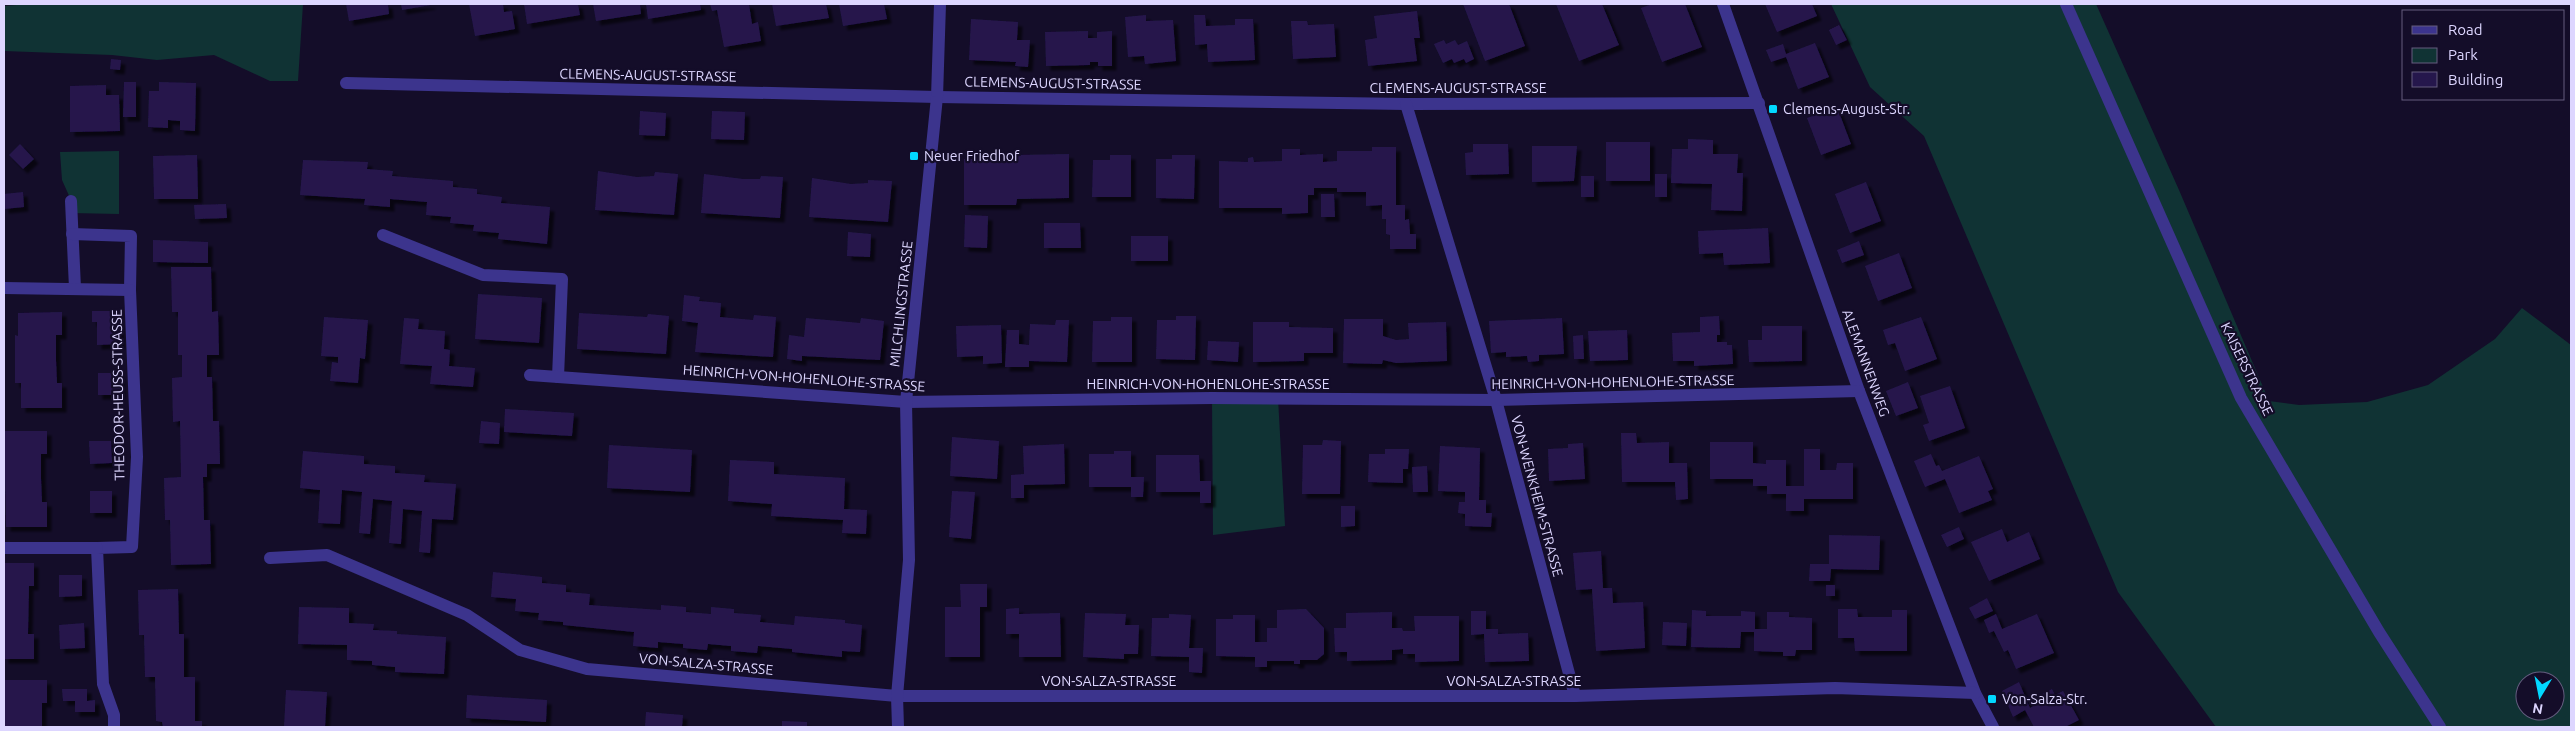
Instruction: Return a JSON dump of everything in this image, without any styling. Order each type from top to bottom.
[{"type":"street","name":"MILCHLINGSTRASSE","points":[[898,727],[897,696],[909,560],[906,402],[937,97],[940,4]]},
{"type":"street","name":"ALEMANNENWEG","points":[[1723,4],[1760,103],[1859,390],[1975,693],[1993,727]]},
{"type":"street","name":"KAISERSTRASSE","points":[[2066,4],[2241,398],[2379,632],[2440,727]]},
{"type":"street","name":"CLEMENS-AUGUST-STRASSE","points":[[346,83],[937,97],[1406,104],[1760,103]]},
{"type":"street","name":"VON-WENKHEIM-STRASSE","points":[[1406,104],[1496,400],[1574,696]]},
{"type":"street","points":[[71,200],[75,288]]},
{"type":"street","name":"THEODOR-HEUSS-STRASSE","points":[[72,234],[130,236],[130,290],[137,457],[132,547],[97,548]]},
{"type":"street","points":[[383,235],[483,274],[562,279],[558,377]]},
{"type":"street","points":[[4,288],[130,290]]},
{"type":"street","name":"HEINRICH-VON-HOHENLOHE-STRASSE","points":[[530,375],[906,402],[1212,398],[1496,400],[1859,390]]},
{"type":"street","points":[[4,548],[97,548],[102,684],[114,715],[114,727]]},
{"type":"street","name":"VON-SALZA-STRASSE","points":[[270,558],[327,555],[467,616],[520,650],[586,669],[897,696],[1574,696],[1835,688],[1975,693]]},
{"type":"green space","points":[[29,4],[303,4],[298,81],[270,81],[214,55],[157,60],[112,55],[4,51],[4,6]]},
{"type":"green space","points":[[1831,4],[2096,4],[2179,190],[2269,401],[2299,405],[2367,402],[2428,385],[2495,339],[2522,308],[2571,345],[2571,727],[2216,727],[2118,592],[1924,136],[1870,87]]},
{"type":"green space","points":[[119,151],[119,214],[71,213],[71,200],[62,180],[60,152]]},
{"type":"green space","points":[[1212,398],[1278,398],[1285,526],[1213,535]]},
{"type":"building","points":[[346,4],[388,4],[389,14],[349,21]]},
{"type":"building","points":[[401,4],[431,4],[431,5],[402,10]]},
{"type":"building","points":[[469,4],[503,4],[504,12],[512,11],[515,29],[475,36]]},
{"type":"building","points":[[524,4],[578,4],[580,15],[527,24]]},
{"type":"building","points":[[593,4],[640,4],[641,14],[596,21]]},
{"type":"building","points":[[646,4],[700,4],[701,10],[648,19]]},
{"type":"building","points":[[710,4],[749,4],[752,24],[758,22],[761,41],[724,47],[717,10],[712,11]]},
{"type":"building","points":[[772,4],[826,4],[829,18],[776,26]]},
{"type":"building","points":[[839,4],[884,4],[887,19],[843,26]]},
{"type":"building","points":[[1463,4],[1509,4],[1525,46],[1485,61]]},
{"type":"building","points":[[1556,4],[1602,4],[1619,45],[1579,61]]},
{"type":"building","points":[[1652,4],[1685,4],[1702,47],[1662,62],[1641,8]]},
{"type":"building","points":[[1765,4],[1812,4],[1817,16],[1777,32]]},
{"type":"building","points":[[1417,11],[1420,38],[1414,38],[1417,61],[1368,66],[1365,40],[1377,38],[1374,16]]},
{"type":"building","points":[[1146,15],[1146,21],[1173,20],[1176,61],[1145,64],[1144,56],[1128,57],[1125,17]]},
{"type":"building","points":[[1194,15],[1205,15],[1206,26],[1235,25],[1235,19],[1253,19],[1255,60],[1208,62],[1207,44],[1195,45]]},
{"type":"building","points":[[971,19],[1018,22],[1017,40],[1030,40],[1028,67],[1015,66],[1016,62],[969,60]]},
{"type":"building","points":[[1291,21],[1307,21],[1308,25],[1334,24],[1336,57],[1293,59]]},
{"type":"building","points":[[1839,25],[1847,40],[1836,45],[1829,30]]},
{"type":"building","points":[[1088,31],[1088,38],[1097,38],[1097,32],[1112,31],[1112,66],[1098,66],[1098,62],[1090,62],[1090,65],[1046,66],[1045,32]]},
{"type":"building","points":[[1444,40],[1446,44],[1455,40],[1458,45],[1467,41],[1474,59],[1466,63],[1464,59],[1454,63],[1452,59],[1443,63],[1434,44]]},
{"type":"building","points":[[1815,43],[1829,77],[1798,89],[1786,57],[1771,62],[1766,50],[1783,44],[1786,54]]},
{"type":"building","points":[[111,59],[121,60],[120,70],[110,69]]},
{"type":"building","points":[[124,82],[136,82],[136,117],[123,117]]},
{"type":"building","points":[[159,82],[196,83],[195,131],[180,130],[180,121],[168,120],[168,128],[148,127],[149,91],[159,91]]},
{"type":"building","points":[[106,85],[106,95],[119,95],[120,131],[70,132],[70,86]]},
{"type":"building","points":[[1837,107],[1851,144],[1821,155],[1807,118]]},
{"type":"building","points":[[640,111],[666,113],[665,136],[639,135]]},
{"type":"building","points":[[712,111],[745,112],[744,140],[711,139]]},
{"type":"building","points":[[1688,139],[1713,140],[1713,154],[1738,154],[1737,173],[1743,173],[1742,211],[1711,210],[1712,184],[1671,183],[1672,149],[1688,149]]},
{"type":"building","points":[[1606,142],[1650,142],[1650,181],[1606,181]]},
{"type":"building","points":[[20,144],[34,159],[23,169],[9,155]]},
{"type":"building","points":[[1473,144],[1508,144],[1509,174],[1466,175],[1465,153],[1473,152]]},
{"type":"building","points":[[1532,146],[1577,146],[1574,181],[1532,182]]},
{"type":"building","points":[[1372,147],[1396,147],[1396,205],[1405,205],[1405,220],[1409,219],[1410,234],[1416,234],[1416,249],[1390,249],[1390,235],[1386,234],[1386,219],[1382,219],[1382,205],[1366,206],[1366,192],[1337,192],[1337,188],[1314,188],[1314,195],[1308,195],[1308,213],[1282,214],[1282,208],[1219,208],[1219,161],[1248,162],[1248,158],[1253,157],[1254,162],[1282,161],[1282,149],[1300,149],[1300,155],[1323,154],[1323,162],[1337,161],[1337,151],[1372,151]]},
{"type":"building","points":[[1069,154],[1069,198],[1017,199],[1016,205],[964,205],[964,159],[1016,159],[1016,155]]},
{"type":"building","points":[[197,155],[198,199],[154,199],[153,156]]},
{"type":"building","points":[[1110,155],[1131,155],[1131,197],[1092,197],[1093,160],[1110,160]]},
{"type":"building","points":[[1172,155],[1195,155],[1194,199],[1156,198],[1156,159],[1172,159]]},
{"type":"building","points":[[303,160],[368,162],[367,169],[393,171],[392,176],[453,181],[453,187],[477,189],[477,194],[502,197],[501,203],[550,207],[547,244],[498,239],[499,233],[473,231],[474,225],[450,223],[451,217],[426,215],[427,202],[390,199],[390,207],[364,205],[365,199],[300,195]]},
{"type":"building","points":[[598,171],[637,177],[654,176],[655,172],[678,174],[674,215],[595,210]]},
{"type":"building","points":[[704,174],[743,179],[760,179],[761,176],[783,177],[780,218],[701,213]]},
{"type":"building","points":[[1655,174],[1667,174],[1667,197],[1655,197]]},
{"type":"building","points":[[1581,176],[1594,176],[1594,197],[1581,197]]},
{"type":"building","points":[[812,178],[851,184],[868,183],[868,180],[892,181],[888,222],[809,217]]},
{"type":"building","points":[[1866,182],[1881,221],[1850,233],[1835,194]]},
{"type":"building","points":[[23,192],[24,207],[4,209],[4,194]]},
{"type":"building","points":[[1321,194],[1334,194],[1335,217],[1321,217]]},
{"type":"building","points":[[226,204],[227,218],[195,219],[194,205]]},
{"type":"building","points":[[965,215],[988,216],[987,248],[964,247]]},
{"type":"building","points":[[1044,223],[1080,223],[1081,248],[1044,248]]},
{"type":"building","points":[[1768,228],[1770,263],[1724,265],[1723,253],[1699,254],[1698,231]]},
{"type":"building","points":[[848,232],[871,234],[870,257],[847,256]]},
{"type":"building","points":[[1131,236],[1168,236],[1168,261],[1131,261]]},
{"type":"building","points":[[153,240],[208,242],[208,263],[153,262]]},
{"type":"building","points":[[1859,241],[1864,255],[1842,263],[1837,250]]},
{"type":"building","points":[[1899,253],[1912,288],[1878,301],[1865,266]]},
{"type":"building","points":[[171,267],[211,267],[212,312],[218,311],[219,355],[207,355],[207,377],[212,377],[213,421],[219,421],[220,464],[207,464],[207,477],[203,477],[204,520],[210,520],[211,564],[171,565],[170,520],[165,520],[164,478],[181,477],[180,421],[173,422],[172,378],[182,377],[182,355],[178,355],[178,312],[172,312]]},
{"type":"building","points":[[478,294],[542,298],[539,343],[475,339]]},
{"type":"building","points":[[684,295],[700,297],[699,301],[721,303],[720,317],[753,320],[754,315],[776,317],[773,357],[695,352],[698,323],[682,321]]},
{"type":"building","points":[[92,311],[115,311],[115,322],[119,322],[120,344],[97,345],[97,322],[92,322]]},
{"type":"building","points":[[62,312],[62,335],[56,335],[56,360],[57,383],[62,383],[62,408],[21,408],[21,383],[15,383],[15,335],[18,336],[18,313]]},
{"type":"building","points":[[579,313],[647,317],[648,314],[669,316],[666,354],[577,349]]},
{"type":"building","points":[[1176,316],[1196,316],[1195,360],[1156,359],[1157,320],[1176,320]]},
{"type":"building","points":[[1719,316],[1720,335],[1717,335],[1717,342],[1727,342],[1727,345],[1732,345],[1733,364],[1694,366],[1694,361],[1673,361],[1672,333],[1700,332],[1700,317]]},
{"type":"building","points":[[324,317],[368,320],[365,359],[360,358],[358,383],[330,381],[332,362],[338,363],[338,357],[321,356]]},
{"type":"building","points":[[1111,317],[1132,317],[1132,362],[1092,362],[1093,321],[1111,321]]},
{"type":"building","points":[[1921,317],[1937,359],[1905,371],[1895,343],[1888,345],[1883,330]]},
{"type":"building","points":[[404,318],[419,319],[418,329],[445,331],[444,349],[450,350],[449,366],[475,368],[473,387],[430,384],[432,366],[400,364]]},
{"type":"building","points":[[806,318],[860,323],[861,318],[884,321],[880,360],[802,356],[802,361],[787,359],[789,335],[804,337]]},
{"type":"building","points":[[1562,318],[1564,354],[1539,355],[1539,361],[1528,362],[1527,356],[1506,357],[1506,352],[1491,353],[1489,321]]},
{"type":"building","points":[[1344,319],[1383,319],[1383,336],[1396,340],[1409,339],[1408,323],[1446,322],[1447,361],[1396,363],[1383,360],[1382,364],[1343,363]]},
{"type":"building","points":[[1056,320],[1069,320],[1067,362],[1029,361],[1029,367],[1005,367],[1007,330],[1019,330],[1019,344],[1029,345],[1030,324],[1055,325]]},
{"type":"building","points":[[1253,322],[1289,322],[1289,327],[1333,328],[1333,353],[1304,353],[1304,361],[1253,362]]},
{"type":"building","points":[[1001,325],[1002,363],[983,364],[983,356],[957,357],[956,326]]},
{"type":"building","points":[[1762,326],[1802,326],[1802,361],[1749,362],[1748,340],[1762,340]]},
{"type":"building","points":[[1627,330],[1628,360],[1590,361],[1588,331]]},
{"type":"building","points":[[1583,335],[1584,359],[1574,359],[1573,336]]},
{"type":"building","points":[[1208,341],[1239,342],[1238,362],[1207,360]]},
{"type":"building","points":[[98,373],[120,373],[121,395],[98,395]]},
{"type":"building","points":[[1908,382],[1918,408],[1896,416],[1886,391]]},
{"type":"building","points":[[1950,386],[1965,428],[1929,441],[1923,425],[1929,423],[1920,396]]},
{"type":"building","points":[[505,409],[574,413],[572,436],[504,432]]},
{"type":"building","points":[[481,421],[500,423],[499,444],[479,443]]},
{"type":"building","points":[[4,431],[47,431],[47,454],[41,454],[41,478],[42,502],[47,502],[47,527],[6,527]]},
{"type":"building","points":[[1621,433],[1636,433],[1637,443],[1669,442],[1669,463],[1687,463],[1688,499],[1676,500],[1675,482],[1622,482]]},
{"type":"building","points":[[952,437],[999,441],[997,479],[950,476]]},
{"type":"building","points":[[1323,440],[1341,441],[1340,494],[1302,494],[1303,445],[1322,445]]},
{"type":"building","points":[[89,441],[111,441],[112,463],[90,464]]},
{"type":"building","points":[[1710,442],[1753,442],[1753,463],[1766,464],[1766,460],[1786,460],[1786,486],[1804,486],[1804,449],[1820,449],[1820,470],[1836,470],[1837,463],[1853,463],[1853,499],[1804,499],[1804,511],[1786,511],[1786,494],[1767,494],[1767,486],[1753,486],[1753,479],[1710,479]]},
{"type":"building","points":[[1583,443],[1585,479],[1549,481],[1548,449],[1568,448],[1568,444]]},
{"type":"building","points":[[1064,444],[1065,484],[1024,485],[1024,498],[1011,498],[1011,475],[1024,474],[1023,446]]},
{"type":"building","points":[[609,445],[692,450],[690,492],[607,488]]},
{"type":"building","points":[[1440,446],[1480,448],[1479,500],[1486,500],[1486,513],[1492,513],[1491,527],[1465,526],[1465,514],[1458,513],[1459,502],[1465,502],[1465,492],[1438,491]]},
{"type":"building","points":[[1385,449],[1409,449],[1408,469],[1403,469],[1403,483],[1368,482],[1369,454],[1385,454]]},
{"type":"building","points":[[303,451],[364,456],[364,464],[395,466],[395,473],[425,475],[424,482],[456,484],[453,520],[432,519],[430,553],[419,552],[422,511],[403,509],[401,544],[389,543],[392,501],[373,499],[370,534],[359,533],[362,492],[342,490],[340,524],[318,523],[320,490],[300,488]]},
{"type":"building","points":[[1114,451],[1131,451],[1131,477],[1144,477],[1143,497],[1131,497],[1131,487],[1089,487],[1089,454],[1114,454]]},
{"type":"building","points":[[1931,454],[1936,466],[1939,465],[1942,471],[1979,456],[1993,489],[1988,491],[1992,500],[1959,513],[1945,479],[1925,487],[1914,461]]},
{"type":"building","points":[[1156,455],[1199,455],[1200,481],[1211,481],[1211,503],[1200,503],[1200,492],[1156,492]]},
{"type":"building","points":[[730,460],[774,462],[774,474],[845,478],[844,509],[867,510],[866,534],[842,533],[843,520],[771,516],[772,504],[728,501]]},
{"type":"building","points":[[1427,466],[1428,492],[1413,492],[1412,467]]},
{"type":"building","points":[[90,491],[112,491],[112,513],[90,513]]},
{"type":"building","points":[[952,491],[975,492],[971,539],[949,537]]},
{"type":"building","points":[[1341,506],[1355,506],[1355,526],[1341,527]]},
{"type":"building","points":[[1959,527],[1964,539],[1947,547],[1941,535]]},
{"type":"building","points":[[2002,529],[2007,542],[2029,532],[2040,559],[1989,581],[1971,542]]},
{"type":"building","points":[[1829,535],[1880,536],[1879,570],[1831,569],[1830,581],[1809,581],[1810,564],[1829,564]]},
{"type":"building","points":[[1601,551],[1603,588],[1612,588],[1613,603],[1643,602],[1645,648],[1596,651],[1592,589],[1576,590],[1573,553]]},
{"type":"building","points":[[4,563],[34,563],[34,586],[29,586],[28,634],[34,634],[34,659],[4,659]]},
{"type":"building","points":[[493,572],[542,577],[542,583],[566,585],[566,592],[590,594],[589,605],[661,610],[661,605],[686,607],[686,612],[711,614],[711,607],[734,609],[734,613],[761,615],[760,622],[794,625],[795,616],[845,620],[845,623],[862,625],[860,652],[842,651],[842,657],[792,652],[792,649],[758,646],[757,653],[731,651],[731,646],[708,644],[707,650],[683,648],[683,644],[658,642],[658,648],[633,646],[634,632],[563,625],[563,622],[538,620],[539,613],[515,611],[516,599],[491,597]]},
{"type":"building","points":[[59,575],[82,575],[82,596],[59,597]]},
{"type":"building","points":[[960,584],[987,584],[987,607],[980,607],[980,657],[945,657],[945,607],[961,607]]},
{"type":"building","points":[[1826,585],[1835,585],[1835,596],[1826,596]]},
{"type":"building","points":[[178,589],[179,634],[184,634],[184,677],[195,677],[195,721],[202,721],[202,727],[163,727],[162,722],[156,721],[155,677],[145,677],[144,635],[139,635],[138,590]]},
{"type":"building","points":[[1987,598],[1993,611],[1975,619],[1969,608]]},
{"type":"building","points":[[299,607],[349,608],[349,623],[374,624],[373,630],[397,631],[397,634],[446,637],[444,674],[395,672],[395,667],[372,665],[372,661],[347,660],[347,645],[298,644]]},
{"type":"building","points":[[1019,608],[1019,614],[1060,613],[1061,657],[1019,657],[1019,634],[1006,634],[1006,609]]},
{"type":"building","points":[[1306,609],[1324,628],[1324,654],[1317,660],[1300,660],[1300,664],[1294,664],[1294,661],[1267,661],[1267,667],[1255,667],[1255,657],[1216,656],[1216,619],[1233,619],[1233,615],[1255,615],[1255,642],[1267,642],[1267,628],[1277,628],[1277,610]]},
{"type":"building","points":[[1838,609],[1857,609],[1858,617],[1892,617],[1892,610],[1907,610],[1907,651],[1855,651],[1854,638],[1838,638]]},
{"type":"building","points":[[1692,610],[1706,611],[1706,616],[1741,616],[1741,611],[1755,612],[1755,629],[1767,629],[1767,612],[1789,612],[1789,617],[1812,618],[1812,650],[1796,650],[1795,656],[1783,656],[1783,652],[1754,651],[1754,632],[1741,632],[1740,648],[1691,647]]},
{"type":"building","points":[[1471,611],[1486,611],[1486,629],[1498,629],[1498,634],[1528,633],[1529,661],[1485,662],[1484,634],[1471,635]]},
{"type":"building","points":[[1392,612],[1392,628],[1402,628],[1403,631],[1415,631],[1414,616],[1459,616],[1459,661],[1415,662],[1415,654],[1403,654],[1403,649],[1392,650],[1392,660],[1347,661],[1347,652],[1335,652],[1334,628],[1346,628],[1346,613]]},
{"type":"building","points":[[1085,613],[1126,614],[1125,625],[1139,625],[1138,654],[1124,654],[1124,659],[1083,657]]},
{"type":"building","points":[[1169,614],[1191,615],[1189,648],[1203,648],[1202,673],[1189,672],[1189,657],[1151,656],[1152,618],[1169,618]]},
{"type":"building","points":[[1996,614],[2002,629],[2037,614],[2054,653],[2016,669],[2008,650],[2004,652],[1994,631],[1989,633],[1984,620]]},
{"type":"building","points":[[1663,622],[1687,623],[1686,646],[1662,645]]},
{"type":"building","points":[[84,623],[85,648],[60,649],[59,625]]},
{"type":"building","points":[[4,680],[47,680],[47,703],[42,703],[42,727],[4,727]]},
{"type":"building","points":[[2019,682],[2030,708],[2038,703],[2035,698],[2052,689],[2055,695],[2063,691],[2079,720],[2065,727],[2034,727],[2025,710],[2013,717],[2002,691]]},
{"type":"building","points":[[62,689],[87,689],[87,701],[95,700],[95,712],[75,712],[75,701],[63,701]]},
{"type":"building","points":[[286,690],[327,692],[325,727],[284,727]]},
{"type":"building","points":[[467,695],[547,700],[546,722],[466,718]]},
{"type":"building","points":[[646,712],[683,715],[682,727],[645,727]]},
{"type":"building","points":[[782,721],[807,722],[807,727],[782,727]]},
{"type":"place","name":"Clemens-August-Str.","points":[[1773,109]]},
{"type":"place","name":"Neuer Friedhof","points":[[914,156]]},
{"type":"place","name":"Von-Salza-Str.","points":[[1992,699]]}]
